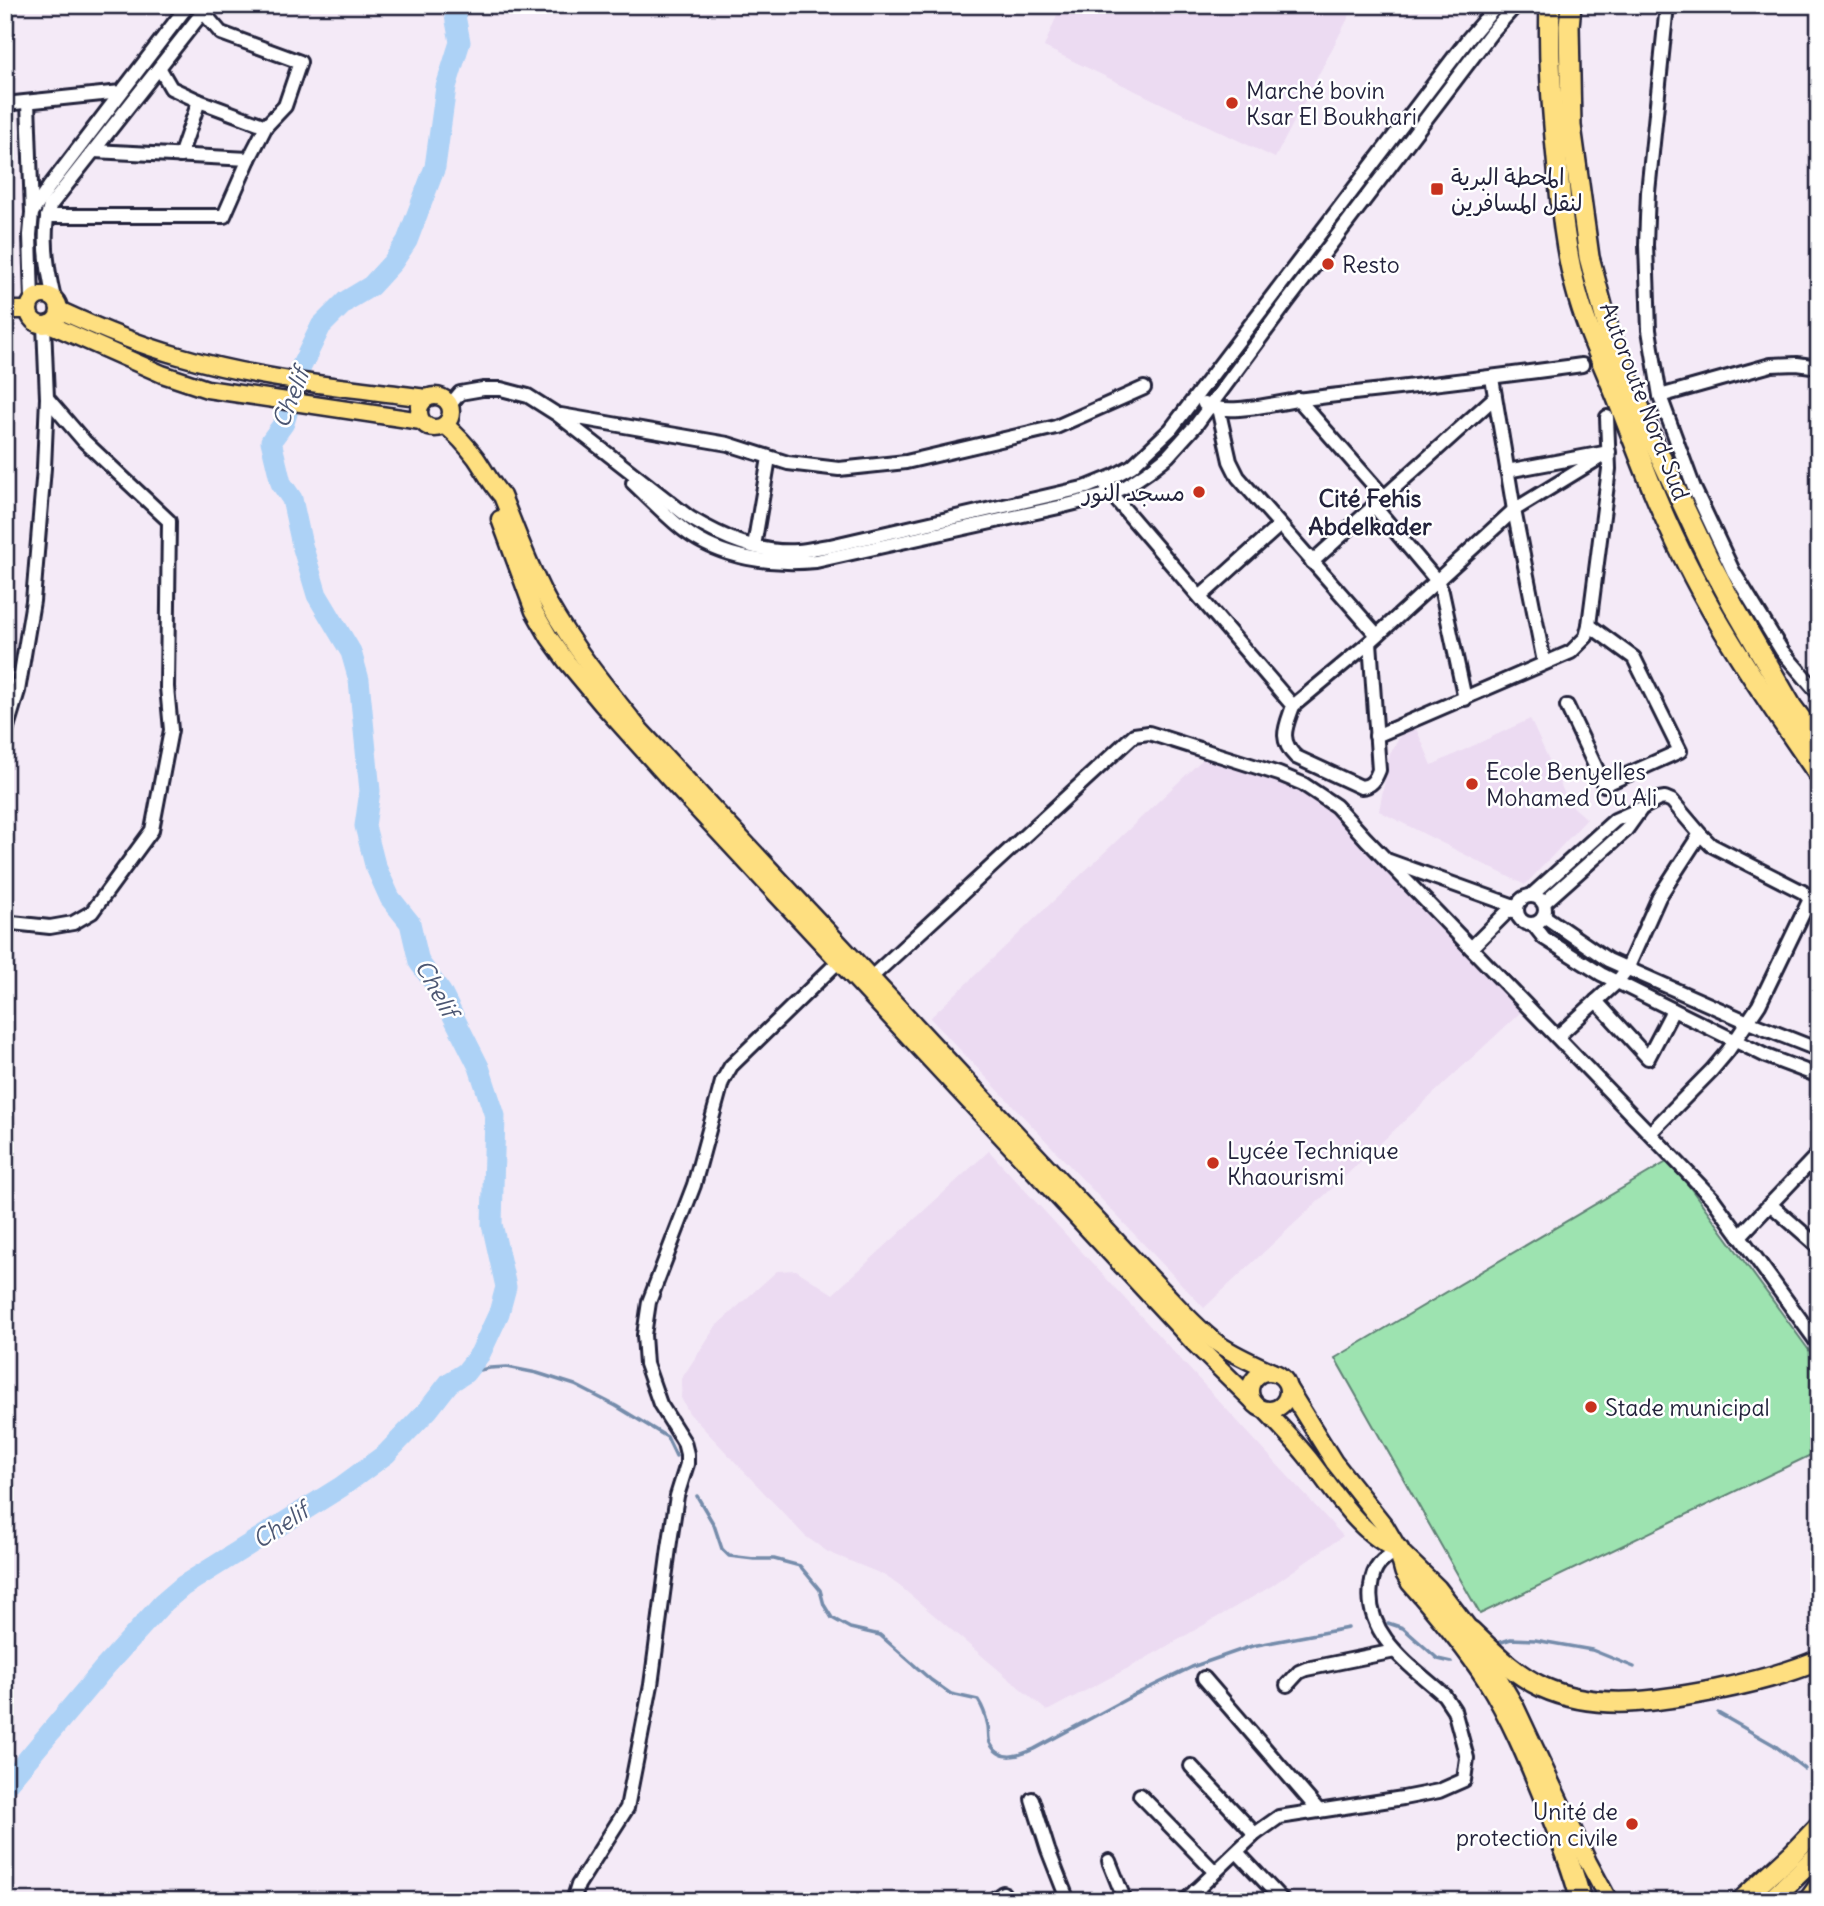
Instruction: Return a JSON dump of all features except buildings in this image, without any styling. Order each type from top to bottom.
[{"type":"highway","name":"Autoroute Nord-Sud","points":[[1550,5],[1552,111],[1566,244],[1576,290],[1591,334],[1664,516],[1687,564],[1713,613],[1819,775]]},
{"type":"highway","name":"Autoroute Nord-Sud","points":[[1571,5],[1571,126],[1589,257],[1608,328],[1652,439],[1715,572],[1792,707],[1819,743]]},
{"type":"highway","points":[[1399,1550],[1411,1583],[1460,1641],[1488,1680],[1510,1719],[1573,1871],[1581,1901]]},
{"type":"highway","points":[[1471,1631],[1517,1674],[1544,1688],[1576,1698],[1608,1702],[1672,1698],[1723,1688],[1773,1676],[1819,1660]]},
{"type":"highway","points":[[1741,1901],[1819,1826]]},
{"type":"highway","points":[[1770,1901],[1819,1854]]},
{"type":"highway","points":[[1808,1901],[1819,1886]]},
{"type":"main road","points":[[5,310],[30,305],[41,295],[46,295],[83,321],[178,356],[260,375],[427,398]]},
{"type":"main road","points":[[47,325],[57,318],[56,304]]},
{"type":"main road","points":[[30,305],[32,320],[36,323],[47,325],[162,374],[207,389],[421,421],[430,428],[445,425],[451,416],[450,405],[442,397],[427,398],[419,411],[421,421]]},
{"type":"main road","points":[[445,425],[461,439],[502,496],[531,569],[571,641],[641,731],[1194,1343],[1265,1410],[1301,1449],[1367,1531],[1381,1542],[1399,1550]]},
{"type":"main road","points":[[493,486],[494,501],[534,611],[549,637],[567,662],[673,783],[839,961],[867,982],[1197,1326],[1231,1352],[1282,1377],[1334,1462],[1385,1527],[1399,1550],[1438,1588],[1471,1631],[1515,1706],[1609,1901]]},
{"type":"main road","points":[[1251,1399],[1251,1382],[1260,1373],[1272,1371]]},
{"type":"main road","points":[[1265,1410],[1277,1408],[1282,1404],[1288,1388]]},
{"type":"street","points":[[32,213],[188,5]]},
{"type":"street","points":[[450,405],[460,393],[483,389],[501,389],[527,396],[558,415],[690,518],[745,545],[797,551],[830,546],[1101,481],[1132,466],[1171,429],[1468,39],[1497,5]]},
{"type":"street","points":[[558,415],[687,532],[705,543],[763,561],[816,561],[1059,507],[1127,486],[1168,456],[1214,407],[1272,321],[1491,33],[1516,5]]},
{"type":"street","points":[[1667,5],[1647,192],[1646,245],[1649,330],[1660,396],[1693,488],[1733,570],[1782,651],[1819,694]]},
{"type":"street","points":[[47,216],[225,216],[266,127],[285,106],[300,62],[221,33],[206,9],[50,206],[47,216],[45,235],[50,282],[56,304]]},
{"type":"street","points":[[160,69],[171,88],[266,127]]},
{"type":"street","points":[[5,104],[121,92]]},
{"type":"street","points":[[180,156],[199,101]]},
{"type":"street","points":[[28,102],[32,213],[30,305]]},
{"type":"street","points":[[94,151],[249,159]]},
{"type":"street","points":[[5,734],[18,691],[33,601],[44,468],[47,325]]},
{"type":"street","points":[[1194,400],[1214,407],[1232,409],[1581,365]]},
{"type":"street","points":[[1660,396],[1771,365],[1819,367]]},
{"type":"street","points":[[1492,378],[1514,510],[1545,662]]},
{"type":"street","points":[[558,415],[728,444],[788,463],[839,469],[906,462],[1056,427],[1144,388]]},
{"type":"street","points":[[5,928],[12,923],[50,926],[74,923],[92,912],[152,830],[171,730],[167,687],[169,521],[84,441],[47,398]]},
{"type":"street","points":[[1312,562],[1494,398]]},
{"type":"street","points":[[1298,399],[1437,581],[1465,699]]},
{"type":"street","points":[[1214,407],[1233,470],[1374,638],[1379,770],[1373,782],[1361,787],[1296,757],[1287,748],[1284,739],[1293,706],[1374,638],[1514,510],[1609,452]]},
{"type":"street","points":[[1376,736],[1571,652],[1586,637],[1609,468],[1607,417]]},
{"type":"street","points":[[1507,471],[1609,452]]},
{"type":"street","points":[[754,546],[769,458]]},
{"type":"street","points":[[1101,481],[1293,706]]},
{"type":"street","points":[[1200,597],[1280,525]]},
{"type":"street","points":[[1567,706],[1604,785],[1680,751],[1634,658],[1589,625]]},
{"type":"street","points":[[867,982],[1134,734],[1149,733],[1279,774],[1303,784],[1336,806],[1713,1199],[1819,1345]]},
{"type":"street","points":[[1471,948],[1506,913],[1517,907],[1523,898],[1532,895],[1615,820],[1665,798],[1672,800],[1712,845],[1790,884],[1814,903],[1759,1005],[1735,1041],[1712,1070],[1650,1133]]},
{"type":"street","points":[[1544,903],[1626,830],[1642,808]]},
{"type":"street","points":[[1557,1037],[1617,982],[1627,968],[1659,897],[1700,834]]},
{"type":"street","points":[[1386,860],[1517,907]]},
{"type":"street","points":[[1517,907],[1518,916],[1528,924],[1538,920],[1545,912],[1544,903],[1532,895]]},
{"type":"street","points":[[1538,920],[1608,960],[1748,1022],[1819,1050]]},
{"type":"street","points":[[1538,920],[1544,938],[1601,974],[1766,1056],[1819,1076]]},
{"type":"street","points":[[573,1901],[578,1885],[627,1808],[651,1685],[677,1496],[687,1464],[684,1443],[660,1404],[646,1364],[644,1335],[649,1302],[694,1185],[726,1074],[731,1066],[839,961]]},
{"type":"street","points":[[1596,1001],[1648,1058],[1673,1010]]},
{"type":"street","points":[[1740,1236],[1819,1153]]},
{"type":"street","points":[[1770,1204],[1819,1247]]},
{"type":"street","points":[[1185,1901],[1255,1834],[1279,1817],[1421,1795],[1439,1791],[1464,1780],[1467,1758],[1451,1703],[1395,1651],[1378,1631],[1371,1611],[1370,1598],[1376,1567],[1386,1556],[1399,1550]]},
{"type":"street","points":[[1287,1685],[1299,1672],[1306,1669],[1395,1651]]},
{"type":"street","points":[[1204,1678],[1319,1811]]},
{"type":"street","points":[[1191,1766],[1255,1834]]},
{"type":"street","points":[[1140,1796],[1215,1872]]},
{"type":"street","points":[[1032,1799],[1068,1901]]},
{"type":"street","points":[[1237,1852],[1283,1901]]},
{"type":"street","points":[[1109,1861],[1125,1901]]},
{"type":"street","points":[[1196,1890],[1206,1901]]},
{"type":"street","points":[[991,1901],[1003,1893]]},
{"type":"shaded area","name":"Marché bovin Ksar El Boukhari","points":[[1061,5],[1355,5],[1275,158],[1044,47]]},
{"type":"shaded area","name":"Ecole Benyelles Mohamed Ou Ali","points":[[1530,719],[1569,803],[1587,819],[1525,885],[1379,811],[1390,754],[1402,733],[1415,726],[1432,765]]},
{"type":"shaded area","name":"Lycée Technique Khaourismi","points":[[1205,757],[1320,794],[1522,1011],[1204,1308],[930,1018]]},
{"type":"shaded area","points":[[989,1151],[1343,1536],[1270,1587],[1047,1711],[901,1587],[884,1575],[828,1552],[805,1536],[689,1413],[681,1398],[682,1378],[716,1326],[777,1271],[796,1270],[833,1294]]},
{"type":"green space","name":"Stade municipal","points":[[1670,1160],[1819,1364],[1819,1451],[1480,1614],[1335,1358]]},
{"type":"waterway","name":"Chelif","points":[[5,1786],[162,1604],[183,1586],[341,1487],[386,1454],[428,1410],[449,1383],[465,1373],[480,1354],[499,1313],[506,1287],[492,1224],[495,1116],[479,1067],[441,992],[419,962],[410,923],[390,898],[375,865],[365,826],[370,791],[359,680],[351,652],[317,595],[292,499],[281,483],[271,441],[284,423],[301,367],[321,326],[346,301],[371,286],[393,262],[407,241],[435,167],[446,87],[460,42],[453,5]]},
{"type":"waterway","points":[[465,1373],[507,1367],[575,1385],[667,1437],[676,1456]]},
{"type":"waterway","points":[[697,1496],[714,1525],[722,1549],[729,1556],[774,1559],[800,1566],[820,1590],[824,1605],[832,1618],[850,1628],[880,1635],[951,1694],[978,1700],[986,1716],[990,1743],[1004,1756],[1022,1754],[1034,1749],[1192,1667],[1252,1646],[1348,1628]]},
{"type":"waterway","points":[[1388,1623],[1403,1628],[1438,1659],[1451,1662]]},
{"type":"waterway","points":[[1495,1644],[1511,1639],[1535,1640],[1592,1650],[1634,1667]]},
{"type":"waterway","points":[[1718,1713],[1774,1745],[1805,1769]]},
{"type":"place","name":"Marché bovin Ksar El Boukhari","points":[[1232,103]]},
{"type":"place","name":"المحطة البرية لنقل المسافرين","points":[[1437,189]]},
{"type":"place","name":"Resto","points":[[1328,264]]},
{"type":"place","name":"مسجد النور","points":[[1199,492]]},
{"type":"place","name":"Ecole Benyelles Mohamed Ou Ali","points":[[1472,784]]},
{"type":"place","name":"Lycée Technique Khaourismi","points":[[1213,1163]]},
{"type":"place","name":"Stade municipal","points":[[1591,1407]]},
{"type":"place","name":"Unité de protection civile","points":[[1632,1824]]},
{"type":"district","name":"Cité Fehis Abdelkader","points":[[1370,512]]}]
